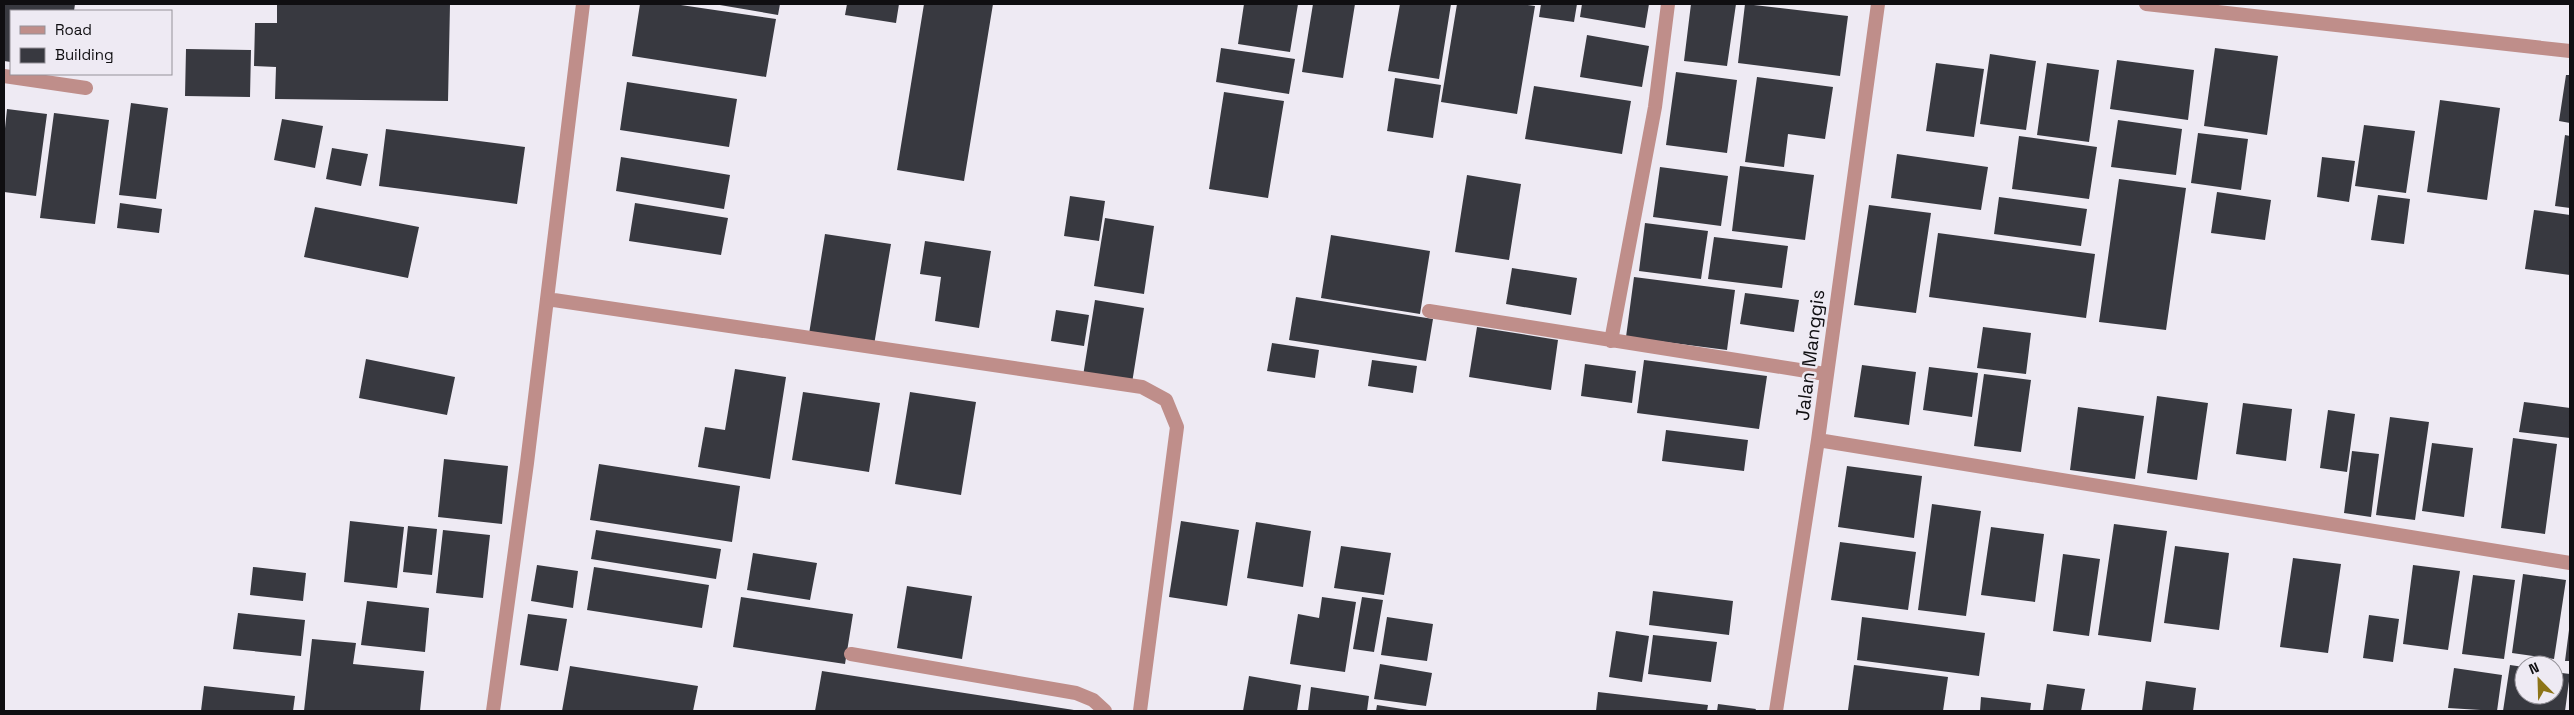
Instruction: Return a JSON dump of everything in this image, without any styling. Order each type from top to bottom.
[{"type":"street","points":[[493,711],[547,300],[583,4]]},
{"type":"street","points":[[1611,341],[1655,107],[1668,4]]},
{"type":"street","name":"Jalan Manggis","points":[[1776,711],[1818,440],[1825,374],[1878,4]]},
{"type":"street","points":[[2146,4],[2570,51]]},
{"type":"street","points":[[4,76],[86,88]]},
{"type":"street","points":[[547,300],[1142,387],[1166,400],[1177,427],[1140,711]]},
{"type":"street","points":[[1429,311],[1825,374]]},
{"type":"street","points":[[1818,440],[2570,563]]},
{"type":"street","points":[[851,654],[1076,693],[1093,700],[1105,711]]},
{"type":"building","points":[[4,4],[75,4],[74,10],[10,10],[10,62],[4,61]]},
{"type":"building","points":[[277,4],[450,4],[448,101],[275,99],[276,67],[254,66],[255,23],[277,23]]},
{"type":"building","points":[[640,4],[674,4],[776,19],[766,77],[632,56]]},
{"type":"building","points":[[714,4],[780,4],[778,15]]},
{"type":"building","points":[[847,4],[899,4],[896,23],[845,15]]},
{"type":"building","points":[[924,4],[993,4],[964,181],[897,170]]},
{"type":"building","points":[[1244,4],[1298,4],[1290,52],[1238,44]]},
{"type":"building","points":[[1313,4],[1355,4],[1343,78],[1302,72]]},
{"type":"building","points":[[1400,4],[1451,4],[1439,79],[1388,71]]},
{"type":"building","points":[[1457,4],[1521,4],[1535,6],[1517,114],[1441,102]]},
{"type":"building","points":[[1541,4],[1577,4],[1574,22],[1539,17]]},
{"type":"building","points":[[1582,4],[1649,4],[1645,28],[1580,17]]},
{"type":"building","points":[[1691,4],[1736,4],[1727,66],[1684,61]]},
{"type":"building","points":[[1745,4],[1848,16],[1840,76],[1738,63]]},
{"type":"building","points":[[1587,35],[1649,46],[1642,87],[1580,77]]},
{"type":"building","points":[[1221,48],[1295,59],[1289,94],[1216,82]]},
{"type":"building","points":[[2215,48],[2278,56],[2267,135],[2204,126]]},
{"type":"building","points":[[186,49],[251,50],[250,97],[185,96]]},
{"type":"building","points":[[1990,54],[2036,61],[2026,130],[1980,124]]},
{"type":"building","points":[[2117,60],[2194,70],[2188,120],[2110,109]]},
{"type":"building","points":[[1936,63],[1984,69],[1974,137],[1926,131]]},
{"type":"building","points":[[2047,63],[2099,70],[2089,142],[2037,135]]},
{"type":"building","points":[[1676,72],[1737,80],[1727,153],[1666,145]]},
{"type":"building","points":[[2566,75],[2570,75],[2570,123],[2559,121]]},
{"type":"building","points":[[1757,77],[1833,87],[1825,139],[1788,134],[1784,167],[1745,162]]},
{"type":"building","points":[[1395,78],[1441,85],[1433,138],[1387,131]]},
{"type":"building","points":[[627,82],[737,99],[729,147],[620,130]]},
{"type":"building","points":[[1534,86],[1631,101],[1622,154],[1525,139]]},
{"type":"building","points":[[1224,92],[1284,101],[1268,198],[1209,189]]},
{"type":"building","points":[[2440,100],[2500,108],[2487,200],[2427,192]]},
{"type":"building","points":[[131,103],[168,108],[156,199],[119,195]]},
{"type":"building","points":[[7,109],[47,114],[36,196],[4,192],[4,138]]},
{"type":"building","points":[[54,113],[109,120],[95,224],[40,218]]},
{"type":"building","points":[[282,119],[323,126],[315,168],[274,160]]},
{"type":"building","points":[[2118,120],[2182,129],[2176,175],[2111,167]]},
{"type":"building","points":[[2364,125],[2415,131],[2406,193],[2355,186]]},
{"type":"building","points":[[386,129],[525,147],[517,204],[379,186]]},
{"type":"building","points":[[2198,133],[2248,139],[2241,190],[2191,183]]},
{"type":"building","points":[[2565,135],[2570,136],[2570,208],[2555,206]]},
{"type":"building","points":[[2019,136],[2097,147],[2089,199],[2012,189]]},
{"type":"building","points":[[332,148],[368,154],[361,186],[326,179]]},
{"type":"building","points":[[1897,154],[1988,167],[1981,210],[1891,198]]},
{"type":"building","points":[[621,157],[730,175],[724,209],[616,191]]},
{"type":"building","points":[[2322,157],[2355,161],[2349,202],[2317,197]]},
{"type":"building","points":[[1740,166],[1814,175],[1805,240],[1732,231]]},
{"type":"building","points":[[1660,167],[1728,176],[1721,226],[1653,217]]},
{"type":"building","points":[[1467,175],[1521,184],[1509,260],[1455,252]]},
{"type":"building","points":[[2119,179],[2186,188],[2166,330],[2099,322]]},
{"type":"building","points":[[2217,192],[2271,200],[2265,240],[2211,233]]},
{"type":"building","points":[[2378,195],[2410,199],[2404,244],[2371,240]]},
{"type":"building","points":[[1070,196],[1105,201],[1099,241],[1064,236]]},
{"type":"building","points":[[1999,197],[2087,209],[2081,246],[1994,234]]},
{"type":"building","points":[[120,203],[162,209],[159,233],[117,228]]},
{"type":"building","points":[[635,203],[728,218],[721,255],[629,241]]},
{"type":"building","points":[[1869,205],[1931,213],[1916,313],[1854,305]]},
{"type":"building","points":[[315,207],[419,227],[408,278],[304,257]]},
{"type":"building","points":[[2534,210],[2570,215],[2570,275],[2525,269]]},
{"type":"building","points":[[1105,218],[1154,226],[1144,294],[1094,286]]},
{"type":"building","points":[[1645,223],[1708,231],[1701,279],[1639,271]]},
{"type":"building","points":[[1938,233],[2095,254],[2086,318],[1929,297]]},
{"type":"building","points":[[825,234],[891,244],[874,345],[809,334]]},
{"type":"building","points":[[1331,235],[1430,251],[1420,314],[1321,298]]},
{"type":"building","points":[[1714,237],[1788,246],[1782,288],[1708,279]]},
{"type":"building","points":[[925,241],[991,251],[979,328],[935,321],[941,277],[920,274]]},
{"type":"building","points":[[1512,268],[1577,278],[1571,315],[1506,304]]},
{"type":"building","points":[[1634,277],[1735,290],[1727,350],[1626,337]]},
{"type":"building","points":[[1745,293],[1799,300],[1794,332],[1740,324]]},
{"type":"building","points":[[1296,297],[1433,319],[1426,361],[1289,340]]},
{"type":"building","points":[[1095,300],[1144,308],[1132,383],[1083,376]]},
{"type":"building","points":[[1056,310],[1089,315],[1084,346],[1051,341]]},
{"type":"building","points":[[1477,327],[1558,340],[1551,390],[1469,377]]},
{"type":"building","points":[[1983,327],[2031,333],[2026,374],[1977,368]]},
{"type":"building","points":[[1272,343],[1319,350],[1315,378],[1267,371]]},
{"type":"building","points":[[366,359],[455,377],[447,415],[359,398]]},
{"type":"building","points":[[1372,360],[1417,366],[1413,393],[1368,386]]},
{"type":"building","points":[[1644,360],[1767,376],[1759,429],[1637,413]]},
{"type":"building","points":[[1585,364],[1636,371],[1632,403],[1581,396]]},
{"type":"building","points":[[1862,365],[1916,372],[1909,425],[1854,417]]},
{"type":"building","points":[[1929,367],[1978,373],[1972,417],[1923,410]]},
{"type":"building","points":[[735,369],[786,377],[770,479],[698,467],[705,427],[725,430]]},
{"type":"building","points":[[1984,374],[2031,380],[2021,452],[1974,446]]},
{"type":"building","points":[[803,392],[880,403],[869,472],[792,460]]},
{"type":"building","points":[[910,392],[976,402],[961,495],[895,484]]},
{"type":"building","points":[[2157,396],[2208,403],[2197,480],[2147,473]]},
{"type":"building","points":[[2524,402],[2570,408],[2570,438],[2519,432]]},
{"type":"building","points":[[2243,403],[2292,409],[2286,461],[2236,454]]},
{"type":"building","points":[[2078,407],[2144,416],[2135,479],[2070,470]]},
{"type":"building","points":[[2328,410],[2355,414],[2347,472],[2320,468]]},
{"type":"building","points":[[2390,417],[2429,422],[2415,520],[2376,515]]},
{"type":"building","points":[[1666,430],[1748,440],[1744,471],[1662,461]]},
{"type":"building","points":[[2513,438],[2557,444],[2545,534],[2501,528]]},
{"type":"building","points":[[2432,443],[2473,448],[2464,517],[2422,511]]},
{"type":"building","points":[[2352,451],[2379,454],[2371,517],[2344,513]]},
{"type":"building","points":[[444,459],[508,466],[502,524],[438,517]]},
{"type":"building","points":[[599,464],[740,486],[732,542],[590,520]]},
{"type":"building","points":[[1847,466],[1922,476],[1914,538],[1838,527]]},
{"type":"building","points":[[1932,504],[1981,511],[1966,616],[1918,610]]},
{"type":"building","points":[[350,521],[404,527],[397,588],[344,582]]},
{"type":"building","points":[[1181,521],[1239,530],[1227,606],[1169,597]]},
{"type":"building","points":[[1256,522],[1311,531],[1303,587],[1247,578]]},
{"type":"building","points":[[2114,524],[2167,531],[2151,642],[2098,635]]},
{"type":"building","points":[[408,526],[437,529],[432,575],[403,572]]},
{"type":"building","points":[[1991,527],[2044,534],[2035,602],[1981,595]]},
{"type":"building","points":[[443,530],[490,535],[483,598],[436,593]]},
{"type":"building","points":[[596,530],[721,549],[716,579],[591,559]]},
{"type":"building","points":[[1840,542],[1916,552],[1908,610],[1831,600]]},
{"type":"building","points":[[1341,546],[1391,553],[1384,595],[1334,588]]},
{"type":"building","points":[[2175,546],[2229,553],[2219,630],[2164,623]]},
{"type":"building","points":[[753,553],[817,563],[810,600],[747,590]]},
{"type":"building","points":[[2063,554],[2100,559],[2089,636],[2053,631]]},
{"type":"building","points":[[2293,558],[2341,564],[2328,653],[2280,647]]},
{"type":"building","points":[[537,565],[578,571],[573,608],[531,601]]},
{"type":"building","points":[[2413,565],[2460,571],[2448,650],[2403,644]]},
{"type":"building","points":[[253,567],[306,573],[303,601],[250,595]]},
{"type":"building","points":[[594,567],[709,585],[702,628],[587,610]]},
{"type":"building","points":[[2523,574],[2566,580],[2555,655],[2512,653]]},
{"type":"building","points":[[2473,575],[2515,580],[2504,659],[2462,654]]},
{"type":"building","points":[[907,586],[972,596],[962,659],[897,648]]},
{"type":"building","points":[[1653,591],[1733,601],[1729,635],[1649,625]]},
{"type":"building","points":[[741,597],[853,614],[845,664],[733,647]]},
{"type":"building","points":[[1322,597],[1356,602],[1345,672],[1290,664],[1298,614],[1319,618]]},
{"type":"building","points":[[1362,597],[1383,600],[1374,652],[1353,649]]},
{"type":"building","points":[[367,601],[429,608],[425,652],[361,645]]},
{"type":"building","points":[[238,613],[305,620],[301,656],[233,649]]},
{"type":"building","points":[[528,614],[567,619],[558,671],[520,665]]},
{"type":"building","points":[[2369,615],[2399,619],[2393,662],[2363,658]]},
{"type":"building","points":[[1387,617],[1433,624],[1427,661],[1381,655]]},
{"type":"building","points":[[1862,617],[1985,633],[1979,676],[1857,660]]},
{"type":"building","points":[[2569,630],[2570,661],[2565,661]]},
{"type":"building","points":[[1616,631],[1649,636],[1642,682],[1609,677]]},
{"type":"building","points":[[1653,635],[1717,642],[1711,682],[1648,674]]},
{"type":"building","points":[[312,639],[356,643],[353,664],[424,671],[420,711],[304,711]]},
{"type":"building","points":[[1380,664],[1432,673],[1426,706],[1374,699]]},
{"type":"building","points":[[1854,665],[1948,677],[1943,711],[1848,710]]},
{"type":"building","points":[[2510,665],[2514,666],[2514,705],[2564,705],[2564,673],[2570,674],[2565,711],[2503,711]]},
{"type":"building","points":[[570,666],[698,686],[693,711],[562,711]]},
{"type":"building","points":[[2454,668],[2502,675],[2497,711],[2448,708]]},
{"type":"building","points":[[822,671],[1074,710],[1074,711],[815,711]]},
{"type":"building","points":[[1249,676],[1301,685],[1297,711],[1243,711]]},
{"type":"building","points":[[2146,681],[2196,688],[2193,711],[2142,711]]},
{"type":"building","points":[[2047,684],[2085,689],[2081,711],[2043,711]]},
{"type":"building","points":[[204,686],[295,696],[293,711],[201,711]]},
{"type":"building","points":[[1311,687],[1369,696],[1367,711],[1308,711]]},
{"type":"building","points":[[1598,692],[1708,705],[1707,711],[1596,711]]},
{"type":"building","points":[[1981,697],[2031,703],[2030,711],[1980,711]]},
{"type":"building","points":[[1718,704],[1756,709],[1755,711],[1717,711]]},
{"type":"building","points":[[1377,705],[1409,710],[1409,711],[1376,711]]}]
